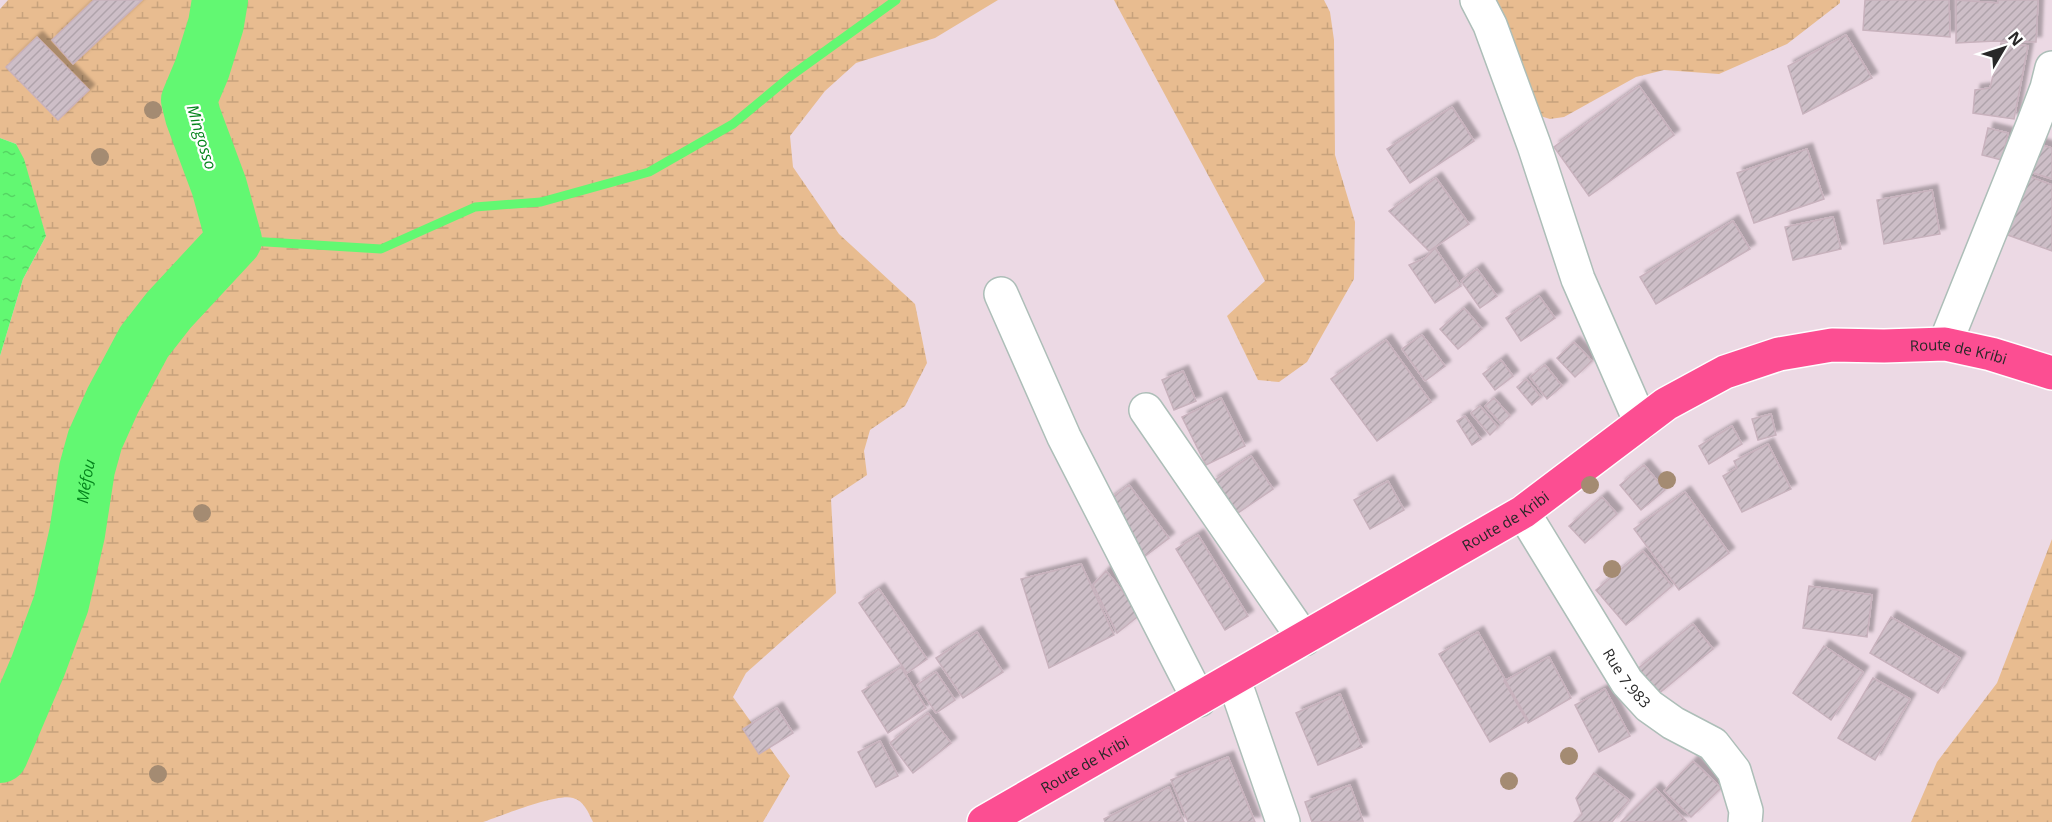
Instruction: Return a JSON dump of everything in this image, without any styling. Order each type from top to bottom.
[{"type":"main road","name":"Route de Kribi","points":[[984,822],[1523,512],[1666,404],[1725,372],[1779,354],[1832,345],[1945,344],[1991,354],[2052,374]]},
{"type":"street","points":[[1477,0],[1490,25],[1534,145],[1578,279],[1641,423]]},
{"type":"street","points":[[1945,344],[2033,125],[2052,68]]},
{"type":"street","points":[[1001,294],[1064,437],[1199,700]]},
{"type":"street","points":[[1146,410],[1304,639]]},
{"type":"street","name":"Rue 7.983","points":[[1523,512],[1627,682],[1649,706],[1673,723],[1713,744],[1734,771],[1746,811],[1745,822]]},
{"type":"street","points":[[1234,680],[1283,822]]},
{"type":"green space","points":[[8,0],[998,0],[935,38],[856,63],[825,91],[790,136],[793,167],[839,234],[915,304],[927,363],[905,406],[870,430],[864,451],[867,475],[831,499],[836,593],[746,673],[733,697],[790,776],[763,822],[593,822],[580,802],[565,797],[515,810],[483,822],[0,822],[0,356],[23,279],[46,236],[16,144],[0,138],[0,9]]},
{"type":"green space","points":[[1114,0],[1324,0],[1330,12],[1334,40],[1335,155],[1355,222],[1354,279],[1307,362],[1279,382],[1258,380],[1227,316],[1265,281]]},
{"type":"green space","points":[[1465,0],[1840,0],[1840,3],[1787,44],[1719,74],[1664,70],[1636,77],[1564,117],[1550,119],[1537,115]]},
{"type":"green space","points":[[2052,539],[2052,822],[1911,822],[1937,762],[1997,683]]},
{"type":"water","points":[[0,138],[16,144],[24,159],[46,236],[23,279],[0,356]]},
{"type":"building","points":[[94,0],[142,0],[73,64],[52,40]]},
{"type":"building","points":[[1865,0],[1949,0],[1950,37],[1863,30]]},
{"type":"building","points":[[1956,0],[1998,3],[1998,0],[2038,0],[2036,42],[1956,43]]},
{"type":"building","points":[[1846,35],[1872,78],[1803,114],[1788,66]]},
{"type":"building","points":[[37,37],[89,90],[58,120],[6,67]]},
{"type":"building","points":[[2001,43],[2028,46],[2014,119],[1973,113],[1975,90],[1990,88]]},
{"type":"building","points":[[1639,86],[1674,135],[1589,196],[1554,147]]},
{"type":"building","points":[[1452,107],[1474,141],[1410,183],[1387,149]]},
{"type":"building","points":[[1988,128],[2008,133],[2002,160],[1982,155]]},
{"type":"building","points":[[2036,143],[2052,148],[2052,179],[2027,171]]},
{"type":"building","points":[[1807,149],[1824,199],[1754,223],[1737,173]]},
{"type":"building","points":[[2026,175],[2052,185],[2052,251],[2005,234]]},
{"type":"building","points":[[1436,178],[1469,224],[1429,251],[1389,211]]},
{"type":"building","points":[[1932,190],[1940,234],[1884,244],[1877,200]]},
{"type":"building","points":[[1833,217],[1841,249],[1793,260],[1785,227]]},
{"type":"building","points":[[1733,221],[1750,249],[1656,304],[1640,277]]},
{"type":"building","points":[[1435,248],[1461,286],[1435,303],[1409,265],[1425,258]]},
{"type":"building","points":[[1477,269],[1497,296],[1480,308],[1461,281]]},
{"type":"building","points":[[1539,296],[1555,318],[1521,341],[1506,318]]},
{"type":"building","points":[[1464,308],[1482,329],[1458,349],[1440,329]]},
{"type":"building","points":[[1422,335],[1445,366],[1425,381],[1402,349]]},
{"type":"building","points":[[1386,340],[1431,402],[1377,441],[1331,379]]},
{"type":"building","points":[[1574,342],[1592,361],[1575,377],[1557,358]]},
{"type":"building","points":[[1501,360],[1513,376],[1495,390],[1483,374]]},
{"type":"building","points":[[1545,365],[1562,386],[1547,399],[1530,377]]},
{"type":"building","points":[[1183,371],[1196,401],[1174,410],[1162,380]]},
{"type":"building","points":[[1526,379],[1541,397],[1532,405],[1517,387]]},
{"type":"building","points":[[1221,398],[1245,446],[1206,465],[1182,417]]},
{"type":"building","points":[[1494,398],[1510,416],[1501,424],[1485,406]]},
{"type":"building","points":[[1480,406],[1498,427],[1490,435],[1471,413]]},
{"type":"building","points":[[1771,414],[1776,435],[1758,440],[1752,419]]},
{"type":"building","points":[[1465,416],[1481,439],[1472,445],[1457,421]]},
{"type":"building","points":[[1732,426],[1742,444],[1709,464],[1699,446]]},
{"type":"building","points":[[1768,444],[1791,489],[1742,512],[1723,476],[1737,468],[1734,461]]},
{"type":"building","points":[[1251,456],[1273,489],[1235,515],[1212,482]]},
{"type":"building","points":[[1644,465],[1665,490],[1641,510],[1620,485]]},
{"type":"building","points":[[1388,481],[1404,510],[1370,529],[1354,500]]},
{"type":"building","points":[[1129,485],[1169,538],[1132,566],[1092,513]]},
{"type":"building","points":[[1685,492],[1729,553],[1679,590],[1634,529]]},
{"type":"building","points":[[1602,497],[1617,514],[1585,543],[1569,526]]},
{"type":"building","points":[[1198,535],[1248,616],[1225,630],[1176,549]]},
{"type":"building","points":[[1643,551],[1672,586],[1626,625],[1596,590]]},
{"type":"building","points":[[1081,564],[1114,635],[1049,668],[1021,579]]},
{"type":"building","points":[[1106,571],[1141,614],[1117,633],[1093,585]]},
{"type":"building","points":[[1809,586],[1872,595],[1867,637],[1803,628]]},
{"type":"building","points":[[879,589],[927,659],[907,673],[859,603]]},
{"type":"building","points":[[1891,617],[1960,658],[1938,693],[1870,653]]},
{"type":"building","points":[[1693,624],[1713,649],[1657,695],[1636,670]]},
{"type":"building","points":[[977,632],[1003,672],[963,698],[936,658]]},
{"type":"building","points":[[1478,632],[1528,720],[1490,742],[1439,654]]},
{"type":"building","points":[[1824,646],[1863,672],[1831,720],[1793,693]]},
{"type":"building","points":[[1549,657],[1571,698],[1528,723],[1504,681]]},
{"type":"building","points":[[901,667],[926,708],[888,733],[862,691]]},
{"type":"building","points":[[936,672],[955,700],[936,713],[917,685]]},
{"type":"building","points":[[1873,678],[1910,699],[1875,760],[1838,738]]},
{"type":"building","points":[[1605,689],[1630,736],[1599,752],[1575,705]]},
{"type":"building","points":[[1340,694],[1362,747],[1318,765],[1296,713]]},
{"type":"building","points":[[777,708],[793,733],[759,754],[743,729]]},
{"type":"building","points":[[928,713],[951,743],[913,773],[890,743]]},
{"type":"building","points":[[880,741],[898,776],[876,787],[858,752]]},
{"type":"building","points":[[1228,757],[1255,822],[1188,822],[1171,780]]},
{"type":"building","points":[[1693,761],[1721,788],[1691,817],[1664,791]]},
{"type":"building","points":[[1594,773],[1629,800],[1612,822],[1574,822],[1582,814],[1576,798]]},
{"type":"building","points":[[1350,785],[1363,821],[1312,822],[1305,802]]},
{"type":"building","points":[[1169,787],[1184,822],[1105,822],[1104,819]]},
{"type":"building","points":[[1655,788],[1686,821],[1621,822]]},
{"type":"waterway","name":"Méfou","points":[[0,755],[38,666],[61,604],[77,534],[87,469],[95,440],[113,400],[144,342],[169,310],[234,240],[219,186],[189,100],[202,69],[216,24],[220,0]]},
{"type":"waterway","points":[[234,240],[381,249],[475,207],[541,202],[649,172],[733,124],[792,75],[896,0]]},
{"type":"water label","name":"Mingosso","points":[[202,137]]}]
